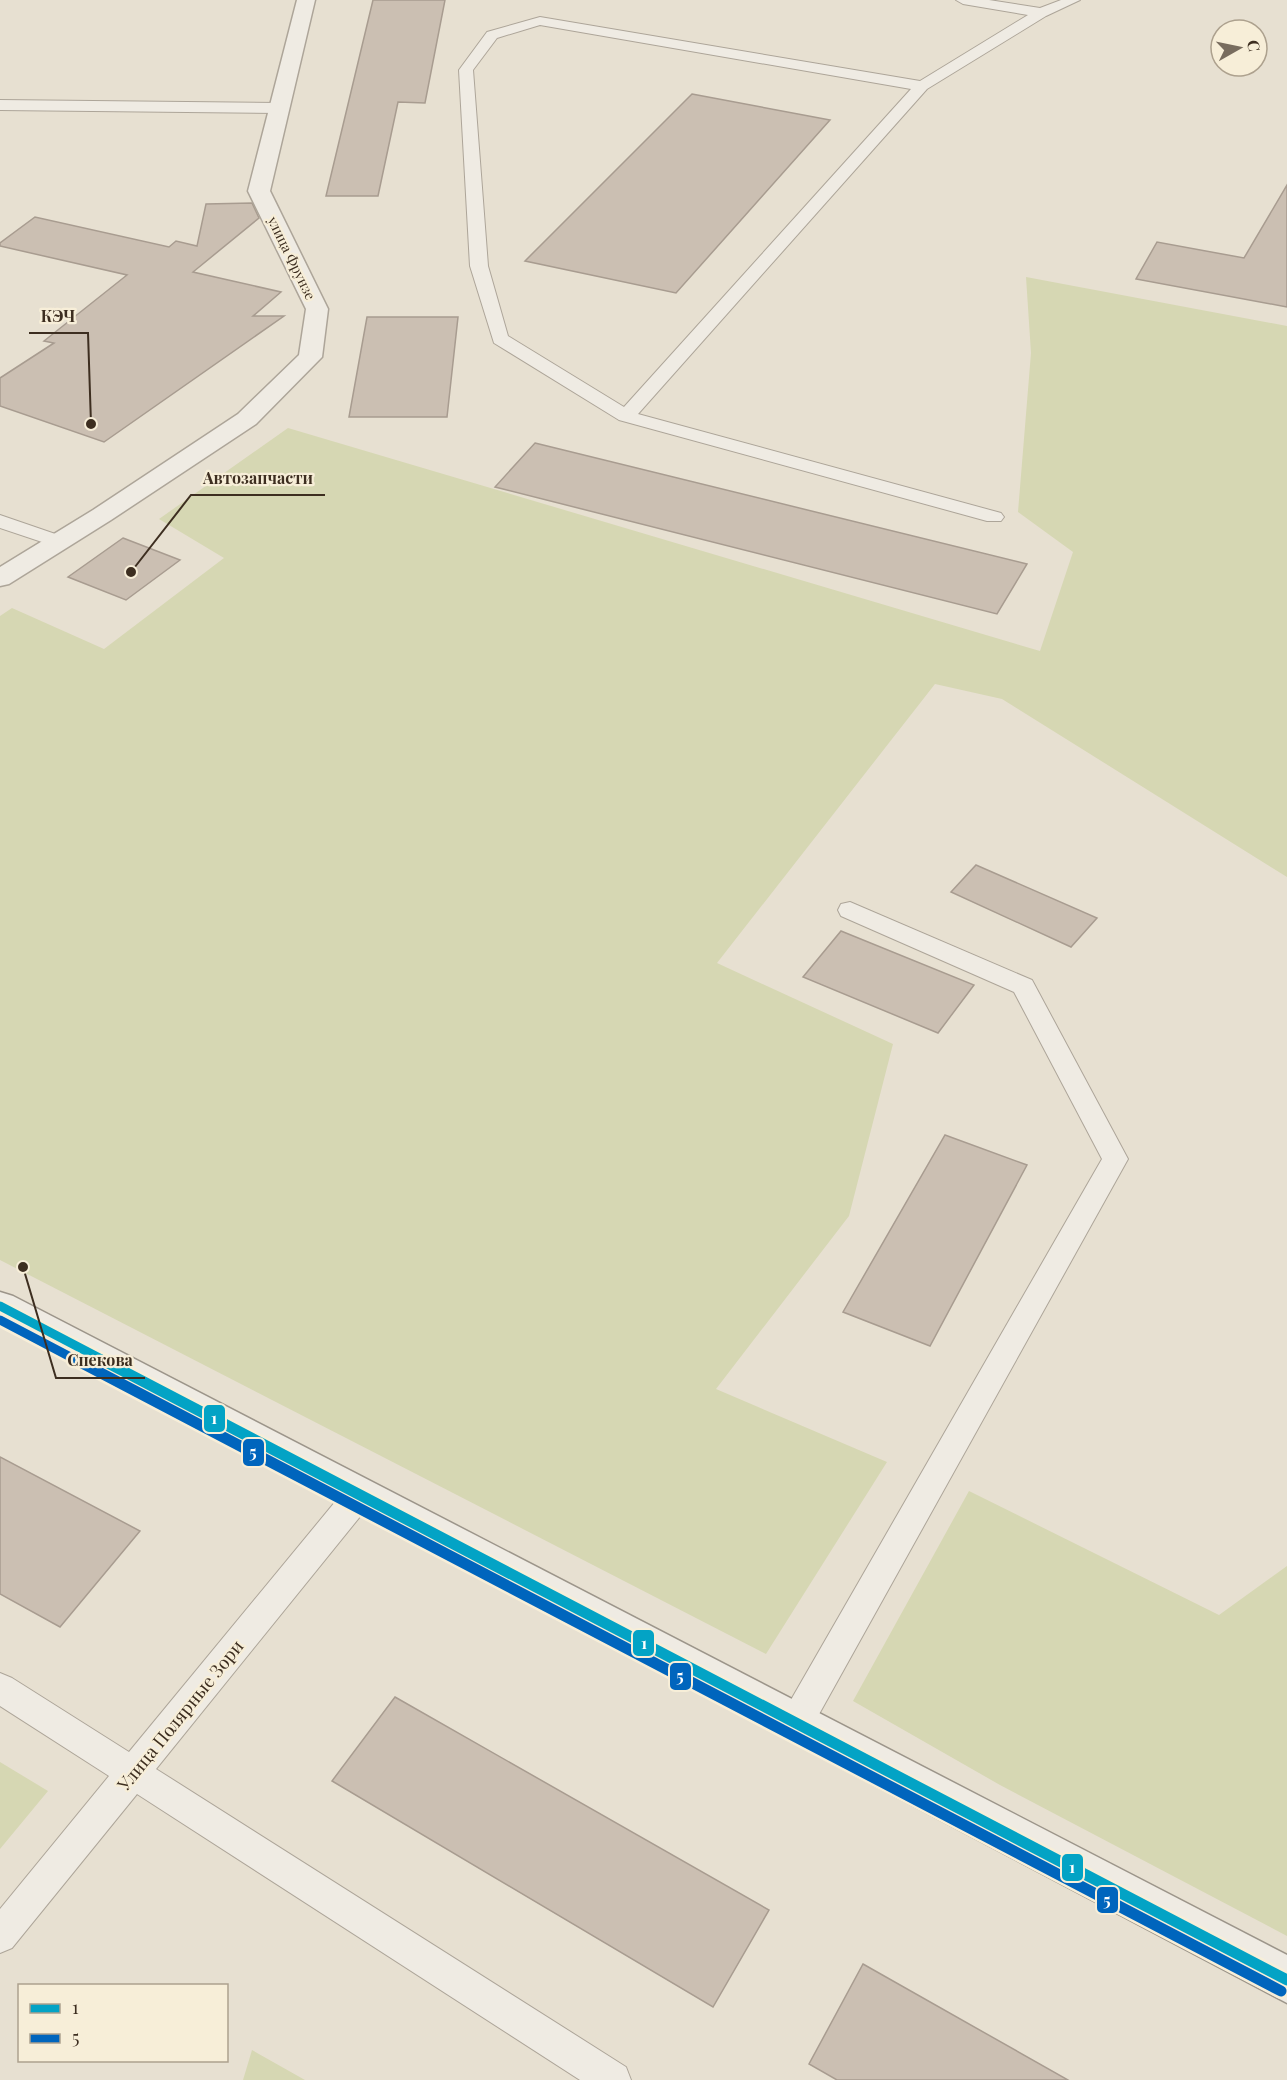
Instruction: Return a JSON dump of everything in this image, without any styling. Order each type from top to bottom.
[{"type":"street","name":"улица Фрунзе","points":[[0,578],[60,542],[247,419],[310,357],[317,309],[259,191],[306,0]]},
{"type":"street","points":[[0,1306],[1287,1980]]},
{"type":"lane","points":[[963,0],[1041,13]]},
{"type":"lane","points":[[626,416],[922,86],[1041,13],[1073,0]]},
{"type":"lane","points":[[922,86],[540,21],[492,35],[466,70],[479,266],[500,339],[626,416],[994,517]]},
{"type":"lane","points":[[0,105],[279,108]]},
{"type":"lane","points":[[0,521],[60,542]]},
{"type":"lane","points":[[796,1723],[953,1449],[1114,1159],[1023,986],[850,910]]},
{"type":"lane","name":"Улица Полярные Зори","points":[[0,1936],[360,1494]]},
{"type":"lane","points":[[0,1688],[613,2080]]},
{"type":"green space","points":[[1026,277],[1287,326],[1287,877],[1002,699],[935,684],[717,963],[893,1044],[849,1216],[716,1389],[887,1462],[766,1654],[0,1260],[0,616],[12,608],[104,649],[224,558],[159,519],[288,428],[1040,651],[1073,552],[1018,512],[1031,353]]},
{"type":"green space","points":[[969,1491],[1219,1615],[1287,1566],[1287,1936],[1000,1785],[853,1701]]},
{"type":"green space","points":[[0,1762],[48,1791],[0,1849]]},
{"type":"green space","points":[[252,2050],[305,2080],[243,2080]]},
{"type":"building","points":[[373,0],[445,0],[425,103],[398,102],[378,196],[326,196]]},
{"type":"building","points":[[692,94],[830,120],[676,293],[525,261]]},
{"type":"building","points":[[1287,185],[1287,307],[1136,279],[1157,242],[1244,258]]},
{"type":"building","points":[[252,203],[259,218],[193,272],[281,292],[253,316],[284,316],[104,442],[0,406],[0,378],[54,343],[44,341],[127,275],[0,246],[0,243],[35,217],[169,247],[176,241],[197,246],[206,204]]},
{"type":"building","points":[[367,317],[458,317],[447,417],[349,417]]},
{"type":"building","points":[[535,443],[1027,564],[997,614],[495,487]]},
{"type":"building","points":[[123,538],[180,560],[126,600],[68,577]]},
{"type":"building","points":[[976,865],[1097,918],[1071,947],[951,892]]},
{"type":"building","points":[[841,931],[974,985],[938,1033],[803,977]]},
{"type":"building","points":[[945,1135],[1027,1165],[930,1346],[843,1312]]},
{"type":"building","points":[[0,1457],[140,1531],[60,1627],[0,1594]]},
{"type":"building","points":[[395,1697],[769,1910],[713,2007],[332,1781]]},
{"type":"building","points":[[863,1964],[1068,2080],[837,2080],[809,2064]]},
{"type":"transit line","name":"1","points":[[0,1306],[1287,1980]]},
{"type":"transit line","name":"5","points":[[0,1320],[1281,1991]]},
{"type":"place","name":"КЭЧ","points":[[91,424]]},
{"type":"place","name":"Автозапчасти","points":[[131,572]]},
{"type":"place","name":"Спекова","points":[[23,1267]]}]
